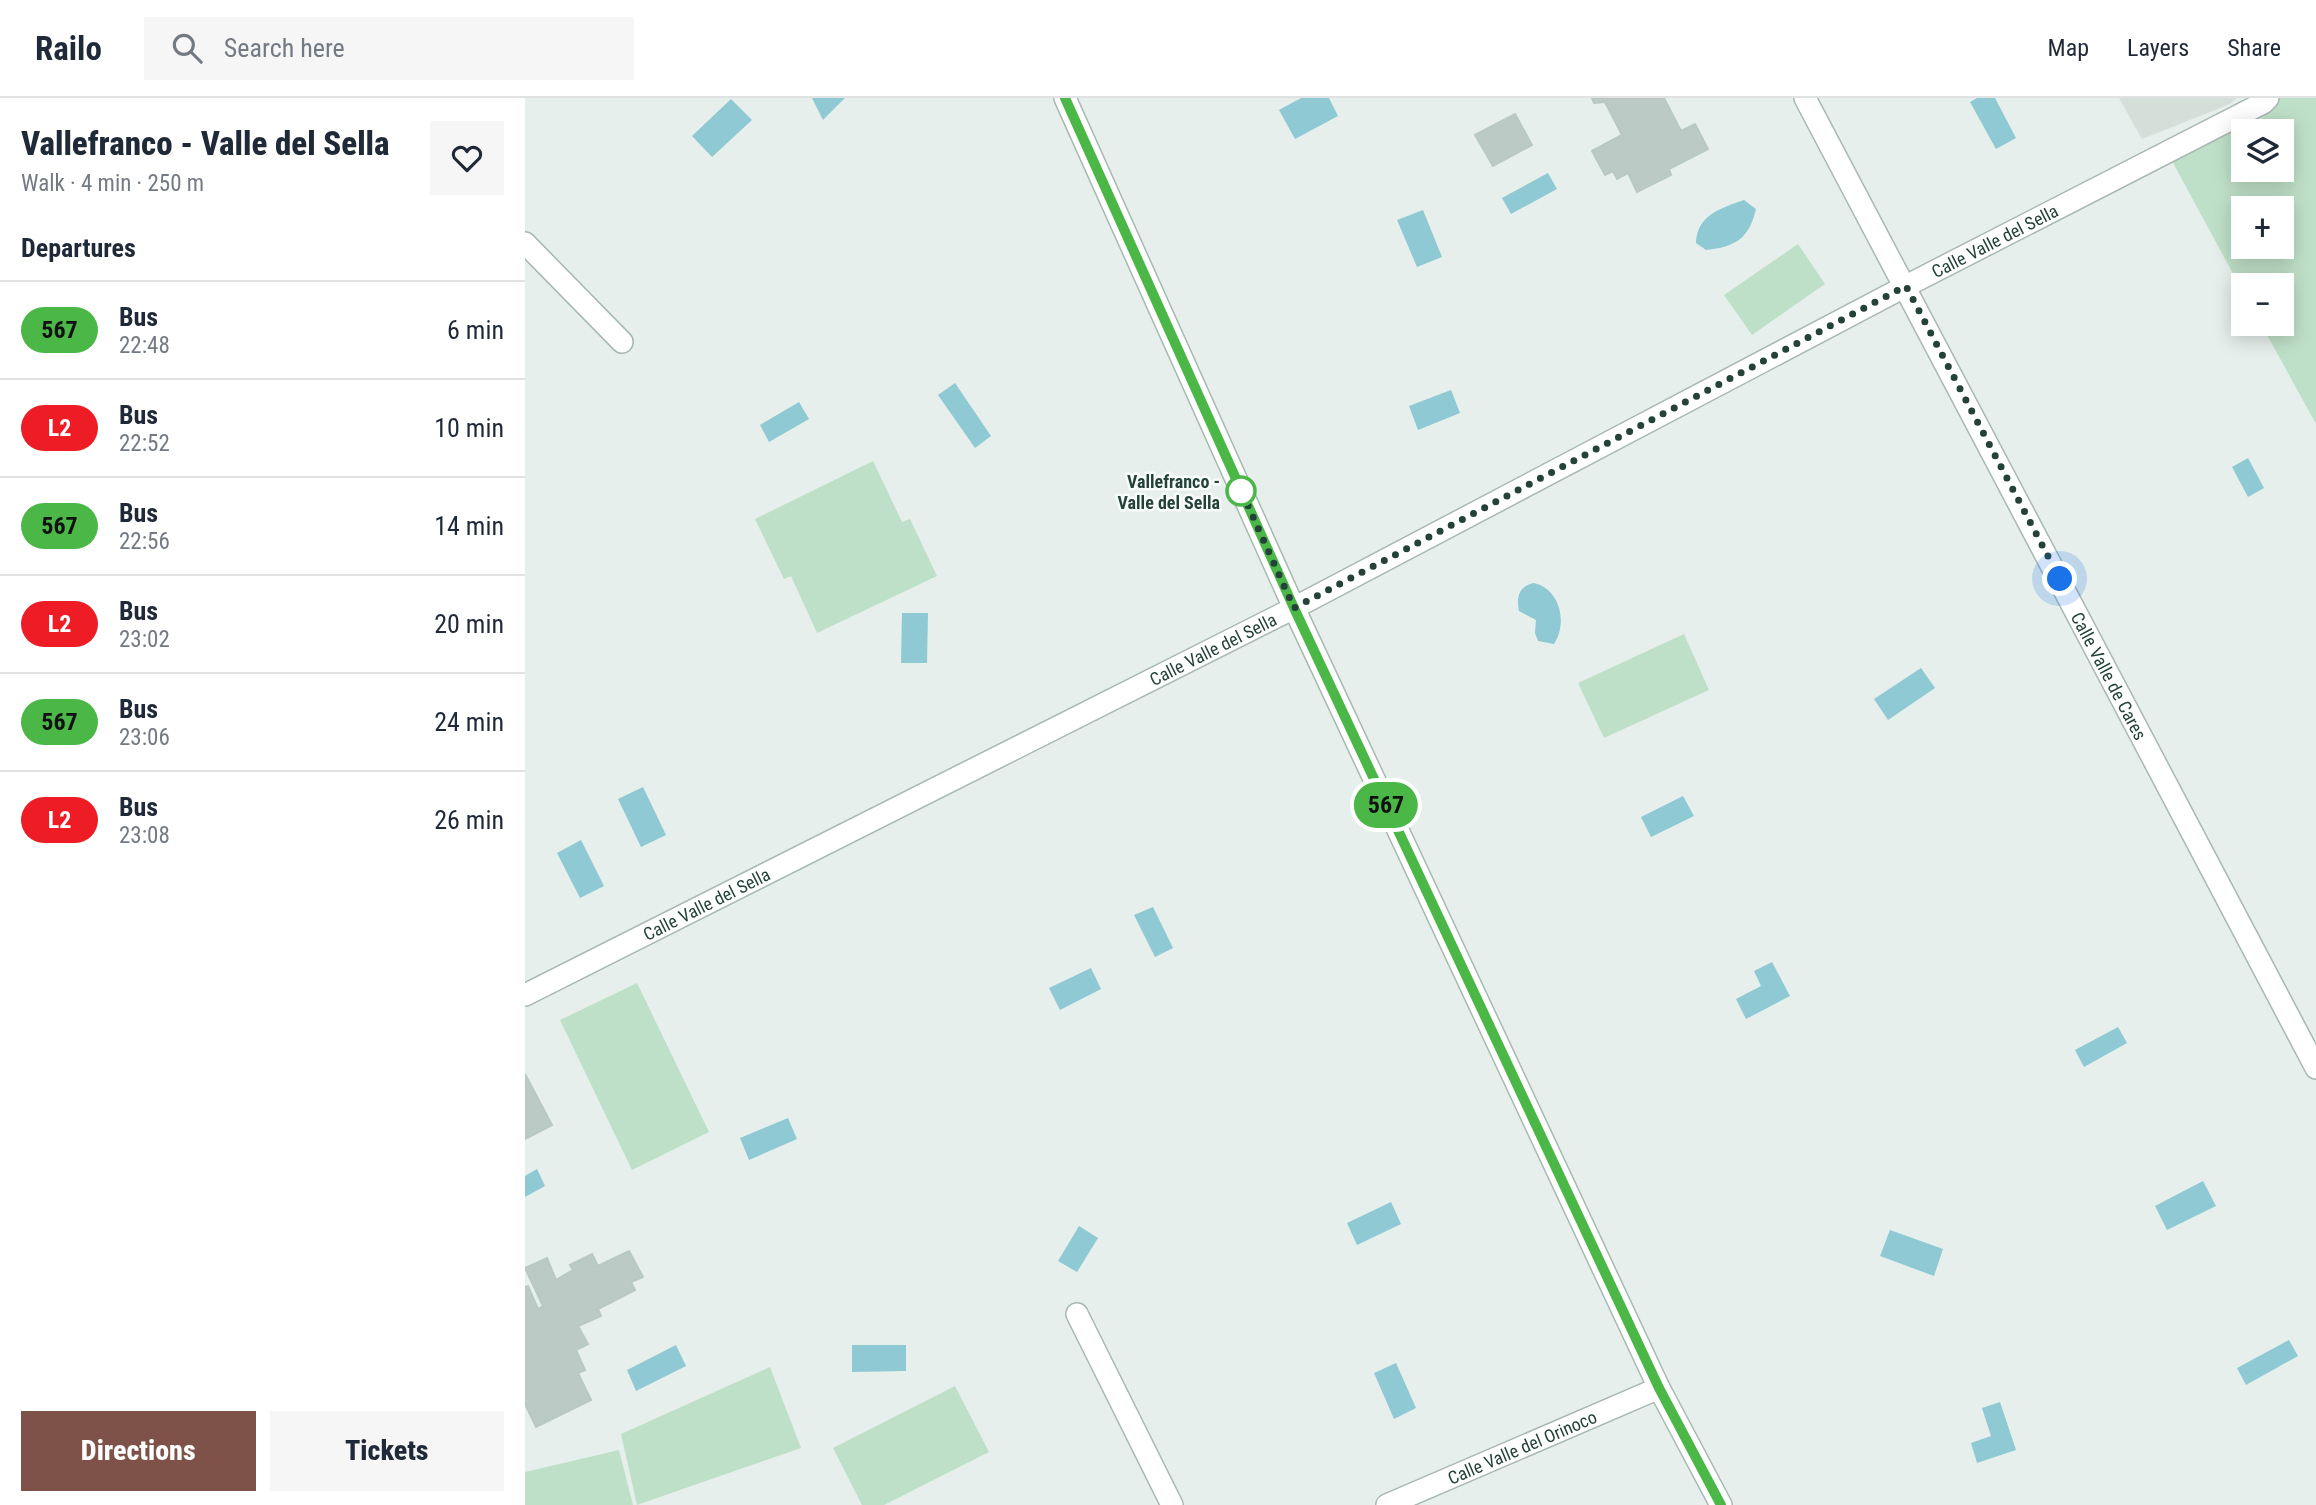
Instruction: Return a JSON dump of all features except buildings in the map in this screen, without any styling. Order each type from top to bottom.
[{"type":"street","points":[[1065,98],[1294,608],[1659,1388],[1721,1505]]},
{"type":"street","name":"Calle Valle de Cares","points":[[1805,98],[2316,1068]]},
{"type":"street","name":"Calle Valle del Sella","points":[[525,995],[1294,608],[1906,286],[2263,103],[2267,98]]},
{"type":"street","points":[[525,243],[622,342]]},
{"type":"street","points":[[1077,1314],[1172,1505]]},
{"type":"street","name":"Calle Valle del Orinoco","points":[[1387,1505],[1659,1388]]},
{"type":"shaded area","points":[[2119,98],[2237,98],[2230,104],[2142,139]]},
{"type":"green space","points":[[2280,98],[2316,98],[2316,424],[2268,336],[2294,336],[2294,273],[2233,273],[2172,161],[2231,133],[2231,182],[2294,182],[2294,119],[2260,119]]},
{"type":"green space","points":[[1798,244],[1825,284],[1752,335],[1724,295]]},
{"type":"green space","points":[[873,461],[902,522],[910,519],[937,576],[817,633],[791,576],[784,579],[755,519]]},
{"type":"green space","points":[[1684,634],[1709,690],[1604,738],[1578,683]]},
{"type":"green space","points":[[637,983],[709,1132],[632,1170],[560,1020]]},
{"type":"green space","points":[[770,1367],[801,1448],[637,1505],[621,1434]]},
{"type":"green space","points":[[955,1386],[989,1452],[884,1505],[862,1505],[833,1448]]},
{"type":"green space","points":[[619,1450],[633,1505],[525,1505],[525,1472]]},
{"type":"water","points":[[812,98],[845,98],[823,120]]},
{"type":"water","points":[[1301,98],[1329,98],[1338,116],[1295,139],[1279,110]]},
{"type":"water","points":[[1977,98],[1995,98],[2016,138],[1996,149],[1970,102]]},
{"type":"water","points":[[731,99],[752,120],[712,157],[692,136]]},
{"type":"water","points":[[1548,173],[1557,189],[1511,214],[1502,198]]},
{"type":"water","points":[[1744,200],[1756,209],[1749,228],[1739,240],[1725,247],[1706,250],[1696,243],[1697,233],[1706,219],[1719,210]]},
{"type":"water","points":[[1423,210],[1442,257],[1417,267],[1397,220]]},
{"type":"water","points":[[955,383],[991,436],[975,448],[938,395]]},
{"type":"water","points":[[1451,390],[1460,413],[1418,430],[1409,406]]},
{"type":"water","points":[[799,402],[809,419],[769,442],[760,425]]},
{"type":"water","points":[[2248,458],[2264,488],[2248,497],[2232,467]]},
{"type":"water","points":[[1534,583],[1550,592],[1559,608],[1560,626],[1554,644],[1538,641],[1535,633],[1536,620],[1519,611],[1518,601],[1522,589]]},
{"type":"water","points":[[902,613],[928,613],[927,663],[901,663]]},
{"type":"water","points":[[1921,668],[1935,688],[1888,720],[1874,699]]},
{"type":"water","points":[[643,787],[666,835],[641,847],[618,799]]},
{"type":"water","points":[[1683,796],[1694,816],[1651,837],[1641,817]]},
{"type":"water","points":[[581,840],[604,886],[580,898],[557,853]]},
{"type":"water","points":[[1153,907],[1173,948],[1155,957],[1134,915]]},
{"type":"water","points":[[1772,962],[1790,996],[1746,1019],[1736,999],[1761,986],[1754,971]]},
{"type":"water","points":[[1091,968],[1101,989],[1060,1010],[1049,988]]},
{"type":"water","points":[[2118,1027],[2127,1043],[2084,1067],[2075,1050]]},
{"type":"water","points":[[788,1118],[797,1139],[749,1160],[740,1138]]},
{"type":"water","points":[[537,1169],[545,1186],[525,1197],[525,1176]]},
{"type":"water","points":[[2203,1181],[2216,1206],[2167,1230],[2155,1206]]},
{"type":"water","points":[[1391,1202],[1401,1224],[1357,1245],[1347,1223]]},
{"type":"water","points":[[1079,1226],[1098,1238],[1077,1272],[1058,1261]]},
{"type":"water","points":[[1890,1230],[1943,1249],[1934,1276],[1880,1256]]},
{"type":"water","points":[[2289,1340],[2298,1356],[2246,1385],[2237,1368]]},
{"type":"water","points":[[676,1345],[686,1366],[636,1391],[627,1370]]},
{"type":"water","points":[[852,1345],[906,1345],[906,1371],[852,1372]]},
{"type":"water","points":[[1396,1363],[1416,1408],[1394,1419],[1374,1373]]},
{"type":"water","points":[[2000,1402],[2016,1450],[1977,1463],[1971,1443],[1991,1436],[1982,1408]]},
{"type":"bus line","name":"567","points":[[1065,98],[1294,608],[1659,1388],[1721,1505]]},
{"type":"place","name":"Vallefranco - Valle del Sella","points":[[1241,491]]},
{"type":"route","points":[[1241,491],[1237,481],[1294,608],[1906,286],[2060,579]]}]
